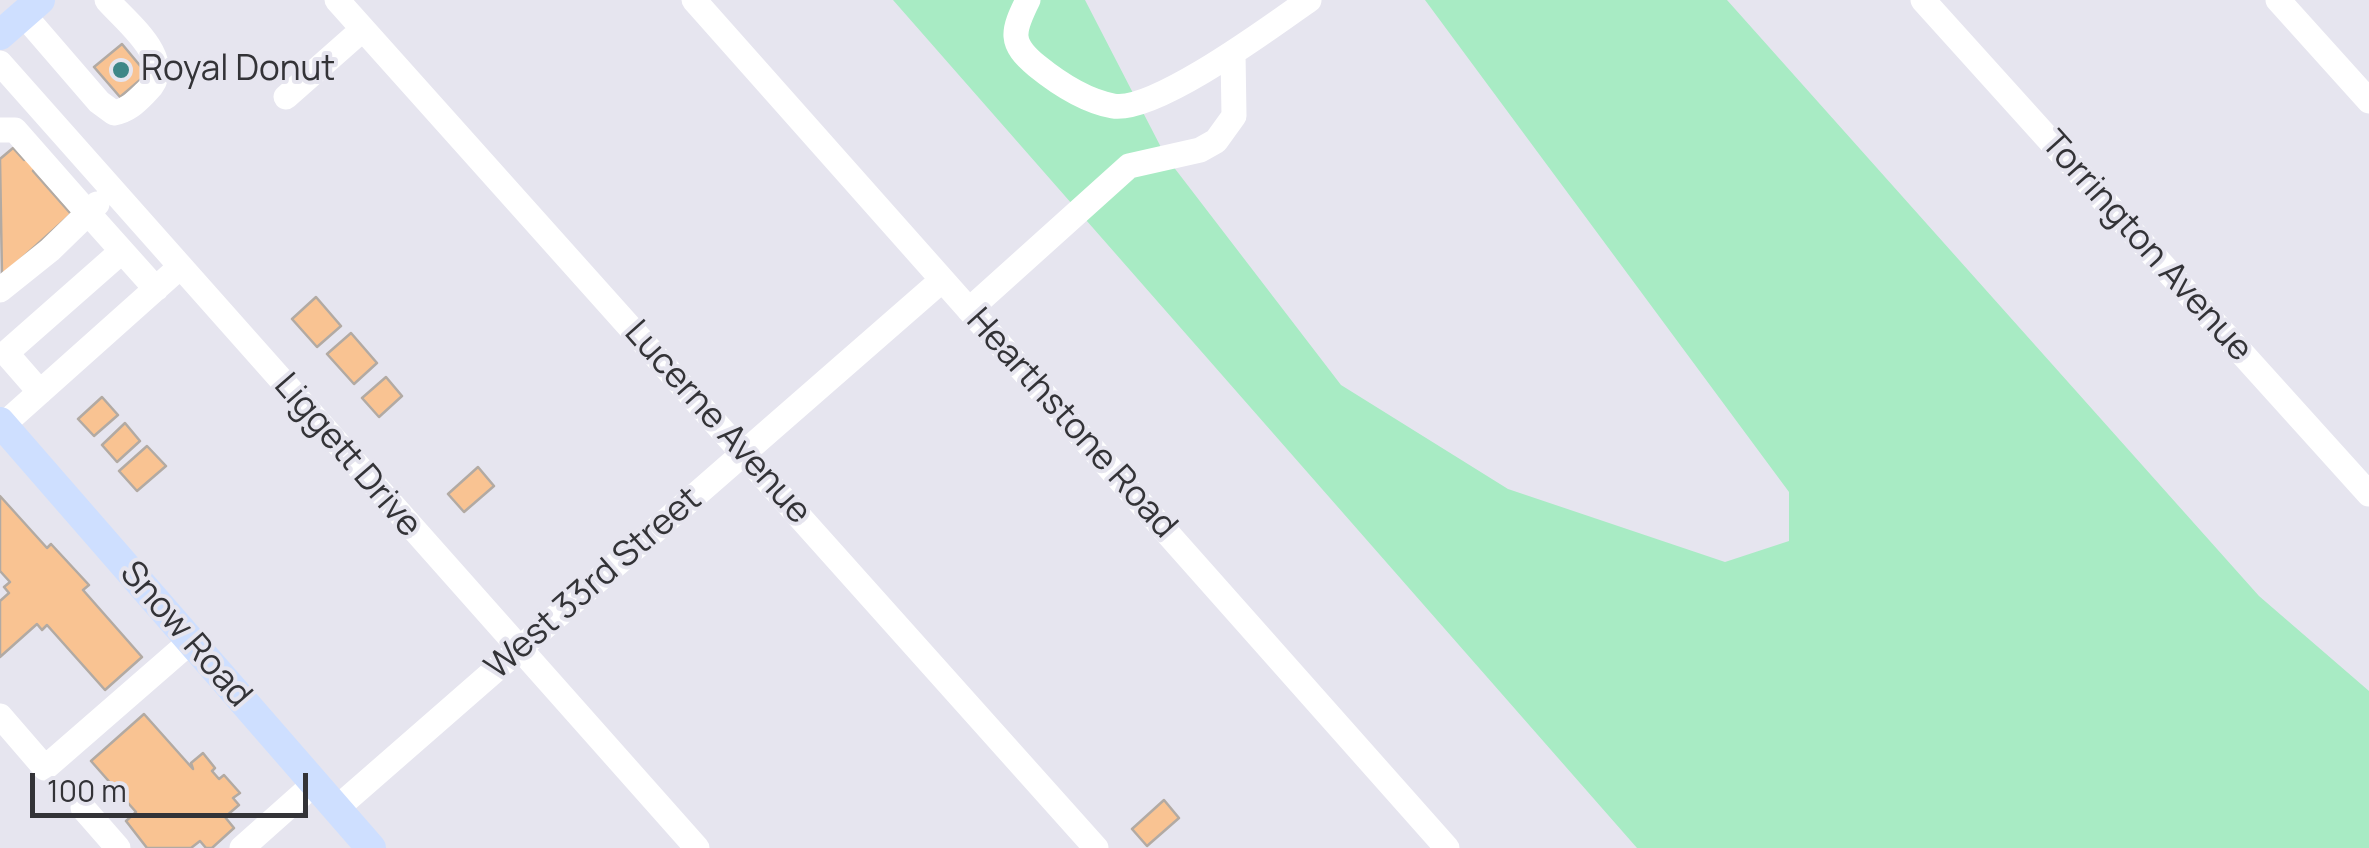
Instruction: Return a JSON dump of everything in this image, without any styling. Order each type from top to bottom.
[{"type":"main road","points":[[0,35],[35,4]]},
{"type":"main road","name":"Snow Road","points":[[1,423],[372,848]]},
{"type":"street","points":[[35,4],[99,102],[114,113],[127,110],[152,86],[159,73],[156,56],[107,0]]},
{"type":"street","name":"Lucerne Avenue","points":[[337,0],[1096,848]]},
{"type":"street","name":"Hearthstone Road","points":[[694,0],[1447,848]]},
{"type":"street","points":[[1028,0],[1015,36],[1020,52],[1078,94],[1114,106],[1151,98],[1233,53],[1309,0]]},
{"type":"street","name":"Torrington Avenue","points":[[1923,0],[2369,494]]},
{"type":"street","points":[[2278,0],[2369,101]]},
{"type":"street","points":[[286,97],[362,28]]},
{"type":"street","points":[[969,310],[1129,166],[1200,150],[1216,141],[1234,116],[1233,53]]},
{"type":"street","name":"Liggett Drive","points":[[0,63],[696,848]]},
{"type":"street","points":[[0,130],[14,130],[156,288]]},
{"type":"street","points":[[0,290],[50,250],[113,190]]},
{"type":"street","points":[[40,392],[6,353],[122,251]]},
{"type":"street","points":[[1,423],[180,267]]},
{"type":"street","name":"West 33rd Street","points":[[336,809],[942,280]]},
{"type":"street","points":[[0,716],[45,768],[191,642]]},
{"type":"street","points":[[242,848],[314,784]]},
{"type":"street","points":[[83,808],[118,848]]},
{"type":"green space","points":[[893,0],[1085,0],[1166,157],[1341,385],[1508,489],[1725,562],[1789,541],[1789,492],[1425,0],[1727,0],[2259,596],[2369,691],[2369,848],[1637,848]]},
{"type":"building","name":"Royal Donut","points":[[122,44],[147,74],[120,97],[94,67]]},
{"type":"building","points":[[13,148],[24,160],[32,153],[41,163],[33,171],[71,214],[2,276],[0,159]]},
{"type":"building","points":[[316,297],[341,326],[317,347],[292,319]]},
{"type":"building","points":[[351,333],[377,363],[354,384],[327,354]]},
{"type":"building","points":[[386,377],[402,396],[379,417],[362,398]]},
{"type":"building","points":[[102,397],[118,415],[94,436],[78,419]]},
{"type":"building","points":[[125,423],[140,441],[117,462],[102,445]]},
{"type":"building","points":[[147,446],[166,466],[137,491],[119,471]]},
{"type":"building","points":[[478,467],[494,486],[464,512],[448,494]]},
{"type":"building","points":[[0,496],[47,548],[51,544],[89,585],[83,590],[142,657],[105,690],[47,625],[42,630],[37,624],[0,657],[0,601],[9,593],[4,587],[10,582],[0,571]]},
{"type":"building","points":[[144,714],[193,769],[191,763],[203,753],[219,779],[224,775],[240,793],[233,798],[239,805],[225,817],[234,828],[212,848],[206,848],[200,841],[191,848],[147,848],[126,821],[136,812],[91,761]]},
{"type":"building","points":[[1164,800],[1179,818],[1147,846],[1132,829]]},
{"type":"place","name":"Royal Donut","points":[[121,70]]}]
